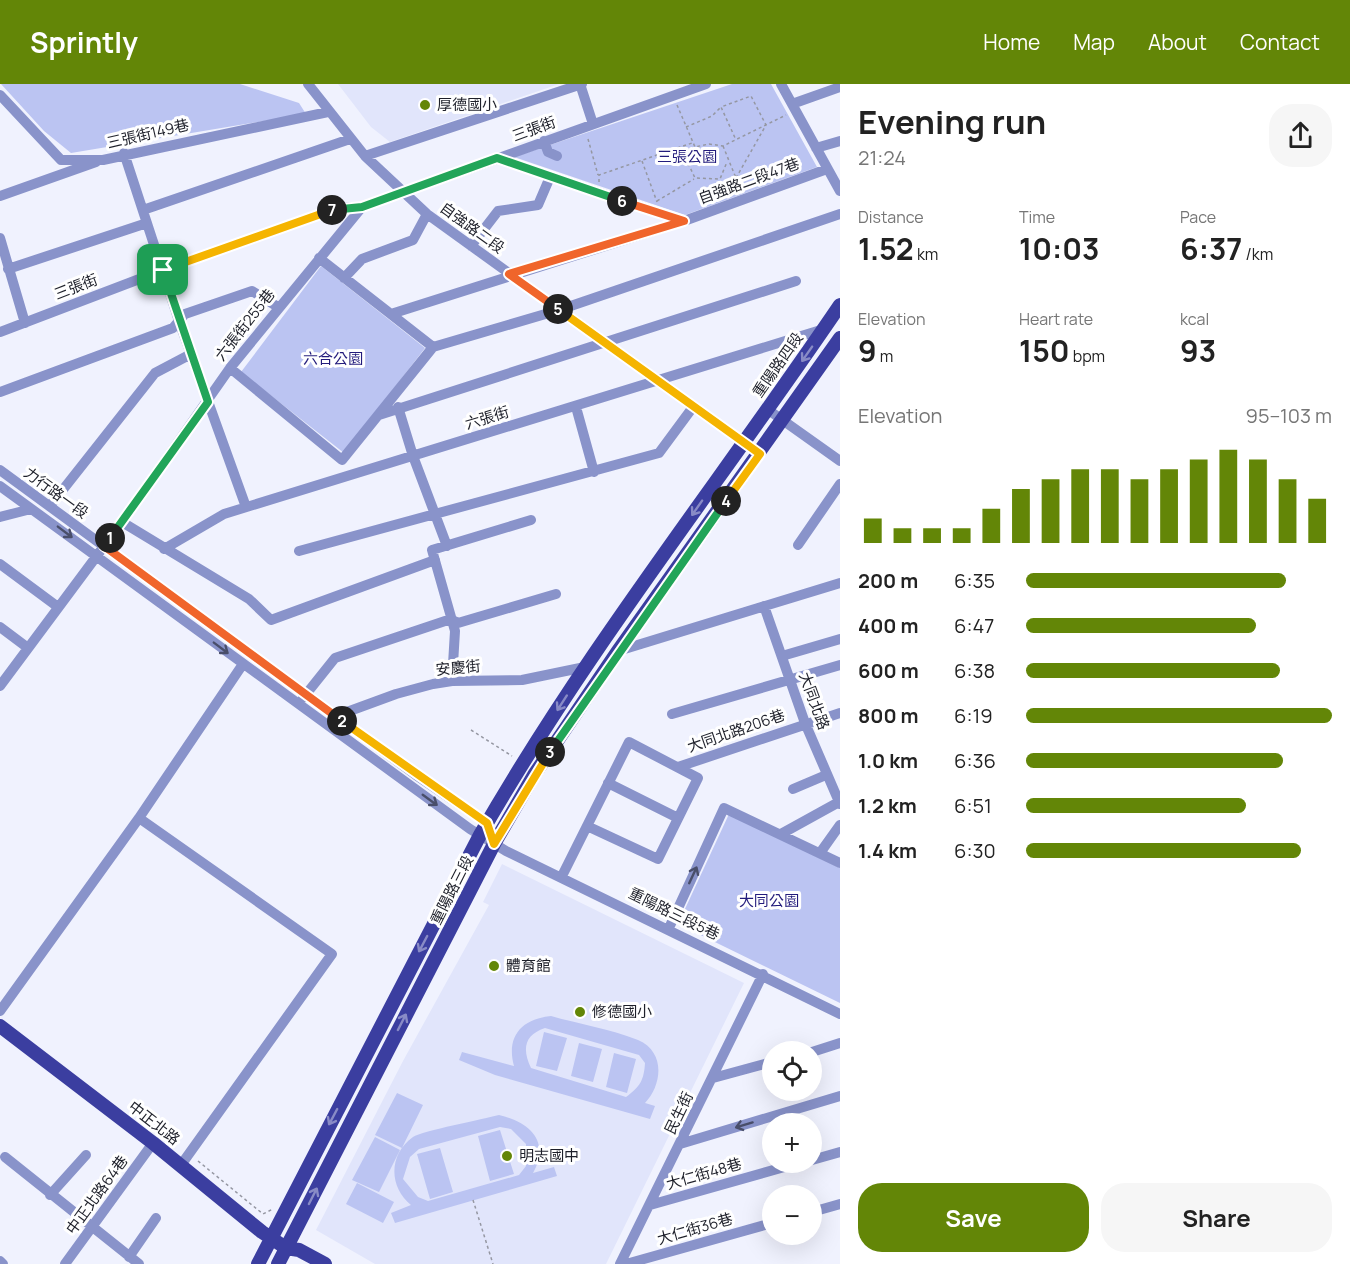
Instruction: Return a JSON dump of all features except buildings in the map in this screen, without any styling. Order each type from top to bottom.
[{"type":"main road","name":"重陽路四段","points":[[743,443],[840,306]]},
{"type":"main road","points":[[784,420],[840,338]]},
{"type":"main road","name":"重陽路三段","points":[[278,1264],[494,844],[534,775],[618,651],[784,420]]},
{"type":"main road","name":"重陽路三段","points":[[258,1264],[483,829],[523,762],[585,667],[743,443]]},
{"type":"main road","name":"中正北路","points":[[0,1026],[153,1143],[185,1159],[270,1237],[286,1248],[299,1250],[326,1264]]},
{"type":"main road","points":[[286,1248],[292,1264]]},
{"type":"street","name":"自強路二段","points":[[308,84],[365,156],[427,214],[760,454]]},
{"type":"street","points":[[365,156],[581,84],[589,125]]},
{"type":"street","name":"三張街","points":[[0,332],[163,270],[338,208],[362,207],[706,84]]},
{"type":"street","points":[[781,84],[840,190]]},
{"type":"street","points":[[794,107],[840,87]]},
{"type":"street","name":"三張街149巷","points":[[0,95],[61,160],[103,160],[124,153],[328,112]]},
{"type":"street","points":[[143,210],[350,139]]},
{"type":"street","points":[[544,141],[548,152],[558,156]]},
{"type":"street","points":[[816,148],[840,141]]},
{"type":"street","points":[[124,153],[179,321],[246,507]]},
{"type":"street","points":[[497,158],[601,195],[656,206],[684,221]]},
{"type":"street","points":[[0,196],[103,160]]},
{"type":"street","name":"自強路二段47巷","points":[[391,314],[509,274],[684,221],[827,169]]},
{"type":"street","points":[[471,246],[498,211],[538,205],[550,177]]},
{"type":"street","name":"六張街255巷","points":[[0,686],[122,522],[230,368],[362,207]]},
{"type":"street","points":[[344,278],[362,259],[413,240],[427,214]]},
{"type":"street","points":[[230,368],[342,460],[433,347],[559,310],[840,214]]},
{"type":"street","points":[[8,269],[147,223]]},
{"type":"street","points":[[0,238],[25,323]]},
{"type":"street","points":[[318,258],[433,347]]},
{"type":"street","points":[[379,415],[398,407],[606,344],[796,281]]},
{"type":"street","points":[[0,392],[173,328],[185,314],[252,291],[278,307]]},
{"type":"street","name":"六張街","points":[[164,549],[209,521],[246,507],[824,329]]},
{"type":"street","points":[[50,506],[155,373],[191,354]]},
{"type":"street","points":[[398,407],[413,456],[447,546]]},
{"type":"street","points":[[576,407],[594,472]]},
{"type":"street","points":[[299,551],[659,453],[693,407]]},
{"type":"street","points":[[767,409],[840,461]]},
{"type":"street","name":"力行路一段","points":[[0,471],[50,506],[100,550],[243,664],[336,716],[483,829]]},
{"type":"street","points":[[798,545],[840,484]]},
{"type":"street","name":"力行路一段","points":[[0,486],[31,509],[100,550],[483,829]]},
{"type":"street","points":[[0,517],[31,509]]},
{"type":"street","points":[[122,522],[249,599],[271,620],[433,555],[447,546],[531,520]]},
{"type":"street","points":[[433,555],[456,646],[452,681]]},
{"type":"street","points":[[0,564],[58,607]]},
{"type":"street","points":[[618,651],[840,583]]},
{"type":"street","points":[[302,699],[335,658],[451,619],[458,623],[556,594]]},
{"type":"street","name":"大同北路","points":[[764,606],[805,723],[839,803]]},
{"type":"street","points":[[0,627],[28,648]]},
{"type":"street","points":[[782,656],[840,639]]},
{"type":"street","points":[[0,1011],[139,818],[243,664]]},
{"type":"street","points":[[672,714],[840,665]]},
{"type":"street","name":"安慶街","points":[[336,716],[396,694],[452,681],[522,680],[585,667]]},
{"type":"street","name":"大同北路206巷","points":[[678,767],[840,713]]},
{"type":"street","points":[[561,876],[629,742],[698,778],[658,859],[587,826]]},
{"type":"street","points":[[793,789],[826,775]]},
{"type":"street","points":[[608,783],[678,818]]},
{"type":"street","points":[[781,834],[839,803]]},
{"type":"street","points":[[669,928],[724,808],[840,863]]},
{"type":"street","points":[[139,818],[332,954],[185,1159]]},
{"type":"street","points":[[820,853],[840,825]]},
{"type":"street","points":[[483,829],[494,844]]},
{"type":"street","name":"重陽路三段5巷","points":[[494,844],[764,974],[840,1014]]},
{"type":"street","name":"民生街","points":[[621,1264],[764,974]]},
{"type":"street","points":[[822,1049],[840,1043]]},
{"type":"street","points":[[713,1077],[762,1065]]},
{"type":"street","points":[[680,1144],[840,1096]]},
{"type":"street","name":"中正北路64巷","points":[[65,1264],[153,1143]]},
{"type":"street","points":[[822,1157],[840,1152]]},
{"type":"street","points":[[50,1195],[86,1155]]},
{"type":"street","points":[[5,1158],[139,1264]]},
{"type":"street","name":"大仁街48巷","points":[[650,1205],[763,1173]]},
{"type":"street","points":[[822,1209],[840,1204]]},
{"type":"street","points":[[129,1257],[156,1218]]},
{"type":"street","name":"大仁街36巷","points":[[626,1264],[762,1226]]},
{"type":"path","points":[[674,95],[695,147]]},
{"type":"path","points":[[686,127],[712,116],[721,107],[751,96],[766,125]]},
{"type":"path","points":[[721,107],[736,140]]},
{"type":"path","points":[[695,178],[687,161],[695,147],[709,144],[723,146],[766,125],[794,107]]},
{"type":"path","points":[[589,125],[601,195]]},
{"type":"path","points":[[736,178],[766,125]]},
{"type":"path","points":[[599,176],[692,143]]},
{"type":"path","points":[[723,146],[727,162],[746,200]]},
{"type":"path","points":[[642,161],[656,206],[695,178],[720,178],[727,162]]},
{"type":"path","points":[[471,730],[523,762]]},
{"type":"path","points":[[185,1159],[263,1214],[274,1209]]},
{"type":"path","points":[[473,1200],[493,1264]]},
{"type":"shaded area","name":"厚德國小","points":[[338,84],[559,84],[390,142],[371,127]]},
{"type":"shaded area","points":[[502,864],[744,983],[606,1264],[375,1264],[316,1230],[403,1061],[489,905],[483,902]]},
{"type":"green space","points":[[1,84],[240,84],[299,103],[306,114],[71,153],[44,131]]},
{"type":"green space","name":"三張公園","points":[[732,84],[771,84],[817,167],[685,215],[514,157]]},
{"type":"green space","name":"六合公園","points":[[321,266],[425,348],[344,453],[241,372]]},
{"type":"green space","name":"大同公園","points":[[729,814],[840,868],[840,1003],[678,924]]},
{"type":"green space","points":[[551,1016],[628,1036],[647,1045],[657,1060],[658,1069],[655,1087],[645,1103],[655,1106],[650,1119],[495,1075],[459,1060],[462,1052],[514,1066],[512,1046],[514,1038],[524,1025]],"holes":[[[545,1028],[639,1055],[645,1063],[644,1074],[635,1090],[626,1097],[531,1068],[526,1049],[529,1039]]]},
{"type":"green space","points":[[544,1032],[567,1038],[557,1071],[536,1066]]},
{"type":"green space","points":[[579,1043],[602,1049],[593,1082],[571,1076]]},
{"type":"green space","points":[[614,1053],[636,1059],[627,1093],[606,1087]]},
{"type":"green space","points":[[397,1093],[423,1105],[402,1148],[375,1135]]},
{"type":"green space","points":[[499,1115],[520,1123],[534,1135],[540,1151],[533,1173],[554,1167],[557,1176],[395,1223],[391,1213],[411,1205],[399,1189],[394,1171],[399,1153],[405,1144],[419,1134]],"holes":[[[500,1127],[511,1129],[526,1144],[526,1166],[519,1175],[428,1201],[418,1197],[403,1179],[410,1157],[419,1149]]]},
{"type":"green space","points":[[500,1130],[514,1174],[490,1181],[478,1136]]},
{"type":"green space","points":[[375,1137],[400,1150],[379,1192],[352,1180]]},
{"type":"green space","points":[[440,1148],[453,1192],[430,1199],[417,1154]]},
{"type":"green space","points":[[357,1183],[394,1202],[383,1223],[346,1204]]},
{"type":"place","name":"厚德國小","points":[[425,105]]},
{"type":"place","name":"體育館","points":[[494,966]]},
{"type":"place","name":"修德國小","points":[[580,1012]]},
{"type":"place","name":"明志國中","points":[[507,1156]]},
{"type":"route","points":[[497,158],[601,195],[684,221],[509,274],[760,454],[618,651],[534,775],[494,844],[487,823],[416,775],[104,546],[208,402],[163,270],[338,208],[362,207],[497,158]]}]
